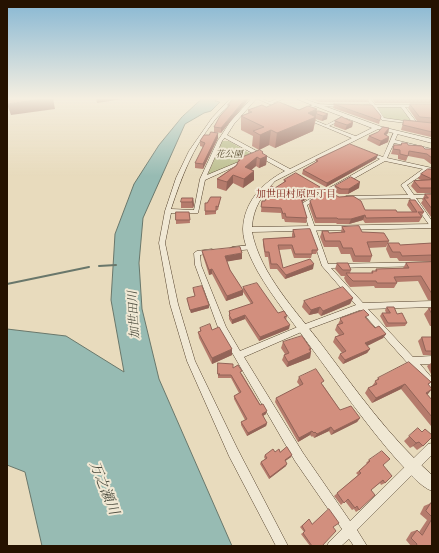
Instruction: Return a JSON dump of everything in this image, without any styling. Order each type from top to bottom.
[{"type":"street","points":[[211,124],[206,134],[184,167],[168,211],[162,243],[174,304],[191,361],[234,452],[282,546]]},
{"type":"street","points":[[168,211],[196,212],[203,179],[220,140],[232,124]]},
{"type":"street","points":[[321,124],[356,138]]},
{"type":"street","points":[[326,126],[331,124]]},
{"type":"street","points":[[364,124],[432,141]]},
{"type":"street","points":[[416,124],[424,125]]},
{"type":"street","points":[[376,128],[356,138],[349,144],[292,173],[273,180],[255,199],[248,215],[247,230],[251,247],[260,269],[379,430],[413,467],[432,484]]},
{"type":"street","points":[[396,133],[384,159],[304,204],[325,266],[432,384]]},
{"type":"street","points":[[217,135],[224,136],[257,156],[292,173]]},
{"type":"street","points":[[392,141],[432,150]]},
{"type":"street","points":[[365,151],[384,159],[430,169]]},
{"type":"street","points":[[203,179],[248,160]]},
{"type":"street","points":[[430,169],[404,185],[432,225]]},
{"type":"street","points":[[320,188],[332,195]]},
{"type":"street","points":[[338,198],[432,196]]},
{"type":"street","points":[[247,230],[432,225]]},
{"type":"street","points":[[251,247],[197,253],[198,265],[222,328],[238,356],[299,457],[361,546]]},
{"type":"street","points":[[325,266],[432,264]]},
{"type":"street","points":[[238,356],[303,328],[361,306],[432,304]]},
{"type":"street","points":[[411,360],[432,360]]},
{"type":"street","points":[[333,546],[432,448]]},
{"type":"green space","name":"花公園","points":[[222,141],[229,141],[254,156],[210,175],[208,174]]},
{"type":"water","points":[[176,124],[185,124],[143,218],[139,263],[142,309],[159,379],[232,546],[42,546],[25,472],[7,465],[7,329],[66,336],[124,372],[111,300],[115,234],[134,184],[159,145]]},
{"type":"building","points":[[216,124],[224,124],[221,128],[214,127]]},
{"type":"building","points":[[257,124],[299,124],[277,133],[271,130],[260,135],[253,131],[264,127]]},
{"type":"building","points":[[432,124],[432,132],[403,125]]},
{"type":"building","points":[[383,127],[389,128],[384,134],[389,137],[381,141],[369,136],[378,132]]},
{"type":"building","points":[[211,132],[218,133],[203,164],[195,163],[205,143],[200,141],[204,135],[209,135]]},
{"type":"building","points":[[402,143],[422,146],[425,149],[432,149],[432,158],[427,154],[409,151],[408,156],[400,154],[400,150],[393,149],[394,145],[401,145]]},
{"type":"building","points":[[350,144],[378,155],[327,183],[303,170],[318,161],[316,160]]},
{"type":"building","points":[[260,150],[267,156],[260,159],[257,157],[245,167],[254,171],[244,179],[233,175],[227,182],[217,179],[236,166],[240,160],[238,159]]},
{"type":"building","points":[[428,169],[432,169],[432,179],[421,174]]},
{"type":"building","points":[[296,173],[320,187],[301,198],[307,218],[286,217],[281,208],[261,207],[262,201],[265,201],[271,186],[275,188],[286,181],[284,180]]},
{"type":"building","points":[[351,177],[360,182],[349,189],[341,189],[335,186]]},
{"type":"building","points":[[432,180],[432,188],[420,188],[414,181]]},
{"type":"building","points":[[327,191],[339,197],[353,196],[361,201],[365,210],[417,212],[409,200],[415,200],[424,212],[418,212],[422,217],[366,218],[365,215],[351,219],[316,218],[310,201]]},
{"type":"building","points":[[425,194],[432,194],[432,209],[424,198],[428,198]]},
{"type":"building","points":[[211,197],[221,197],[218,207],[216,206],[216,211],[205,211],[205,203],[207,203]]},
{"type":"building","points":[[182,198],[193,198],[192,202],[181,202]]},
{"type":"building","points":[[176,212],[189,212],[190,220],[176,220]]},
{"type":"building","points":[[359,226],[362,232],[384,233],[389,241],[367,242],[372,256],[355,256],[352,248],[343,248],[340,241],[325,241],[322,231],[328,231],[329,233],[345,232],[342,227]]},
{"type":"building","points":[[310,229],[318,250],[312,250],[312,254],[295,254],[292,245],[278,245],[283,268],[310,259],[314,264],[286,275],[277,264],[271,264],[269,252],[265,252],[263,239],[295,237],[293,230]]},
{"type":"building","points":[[388,243],[399,243],[400,245],[432,243],[432,255],[402,256],[400,252],[393,252]]},
{"type":"building","points":[[240,247],[242,253],[225,256],[230,270],[243,290],[227,296],[212,269],[209,270],[202,251]]},
{"type":"building","points":[[432,262],[432,294],[421,276],[394,277],[397,283],[377,283],[376,281],[353,281],[346,273],[373,273],[372,271],[377,271],[376,269],[409,268],[406,263]]},
{"type":"building","points":[[337,263],[348,263],[351,270],[343,270]]},
{"type":"building","points":[[257,283],[278,313],[284,311],[287,316],[284,317],[290,325],[260,337],[245,315],[232,320],[229,315],[229,311],[253,303],[243,287]]},
{"type":"building","points":[[202,286],[209,305],[190,310],[187,298],[195,296],[193,288]]},
{"type":"building","points":[[343,287],[353,298],[323,311],[320,307],[311,310],[304,301]]},
{"type":"building","points":[[387,307],[394,307],[397,314],[402,313],[407,323],[388,323],[382,313],[390,313]]},
{"type":"building","points":[[364,310],[369,315],[365,317],[375,328],[379,326],[386,334],[365,343],[370,349],[345,360],[340,354],[346,351],[335,337],[344,334],[337,325],[343,323],[340,319],[341,318]]},
{"type":"building","points":[[210,324],[212,330],[219,327],[232,349],[212,358],[198,332],[201,331],[200,328]]},
{"type":"building","points":[[302,336],[311,349],[309,349],[311,352],[288,362],[284,355],[289,353],[283,342]]},
{"type":"building","points":[[422,337],[432,337],[432,351],[426,351]]},
{"type":"building","points":[[409,362],[431,382],[428,384],[432,389],[426,393],[432,400],[432,417],[405,384],[376,398],[368,388],[377,384],[375,381],[379,379],[378,378]]},
{"type":"building","points":[[218,363],[233,364],[233,368],[238,365],[242,371],[240,372],[260,405],[263,404],[267,411],[262,414],[267,423],[248,433],[241,422],[247,419],[234,396],[241,392],[231,375],[218,375],[220,374],[218,374]]},
{"type":"building","points":[[316,369],[324,381],[321,383],[340,410],[351,406],[360,418],[334,431],[331,427],[317,434],[312,431],[299,438],[276,398],[303,384],[299,377]]},
{"type":"building","points":[[418,428],[422,432],[425,429],[432,435],[432,437],[423,446],[419,442],[416,443],[409,436]]},
{"type":"building","points":[[287,447],[292,455],[285,460],[287,464],[270,477],[261,462],[267,458],[265,455],[273,449],[275,452],[279,449],[280,452]]},
{"type":"building","points":[[382,451],[390,459],[383,465],[392,476],[385,483],[383,480],[371,490],[375,495],[359,510],[357,506],[355,508],[348,499],[344,503],[337,493],[361,473],[359,471],[370,461],[369,460]]},
{"type":"building","points":[[431,503],[432,505],[432,517],[426,511]]},
{"type":"building","points":[[329,509],[339,523],[333,527],[336,531],[322,546],[312,546],[303,533],[305,531],[302,526],[309,519],[312,524]]},
{"type":"building","points":[[432,519],[432,546],[416,546],[417,544],[411,538],[417,530],[422,535]]},
{"type":"waterway","points":[[99,266],[116,265]]},
{"type":"waterway","points":[[7,284],[89,267]]},
{"type":"district","name":"加世田村原四丁目","points":[[296,194]]},
{"type":"water label","name":"加世田川","points":[[134,315]]},
{"type":"water label","name":"万之瀬川","points":[[104,488]]}]
